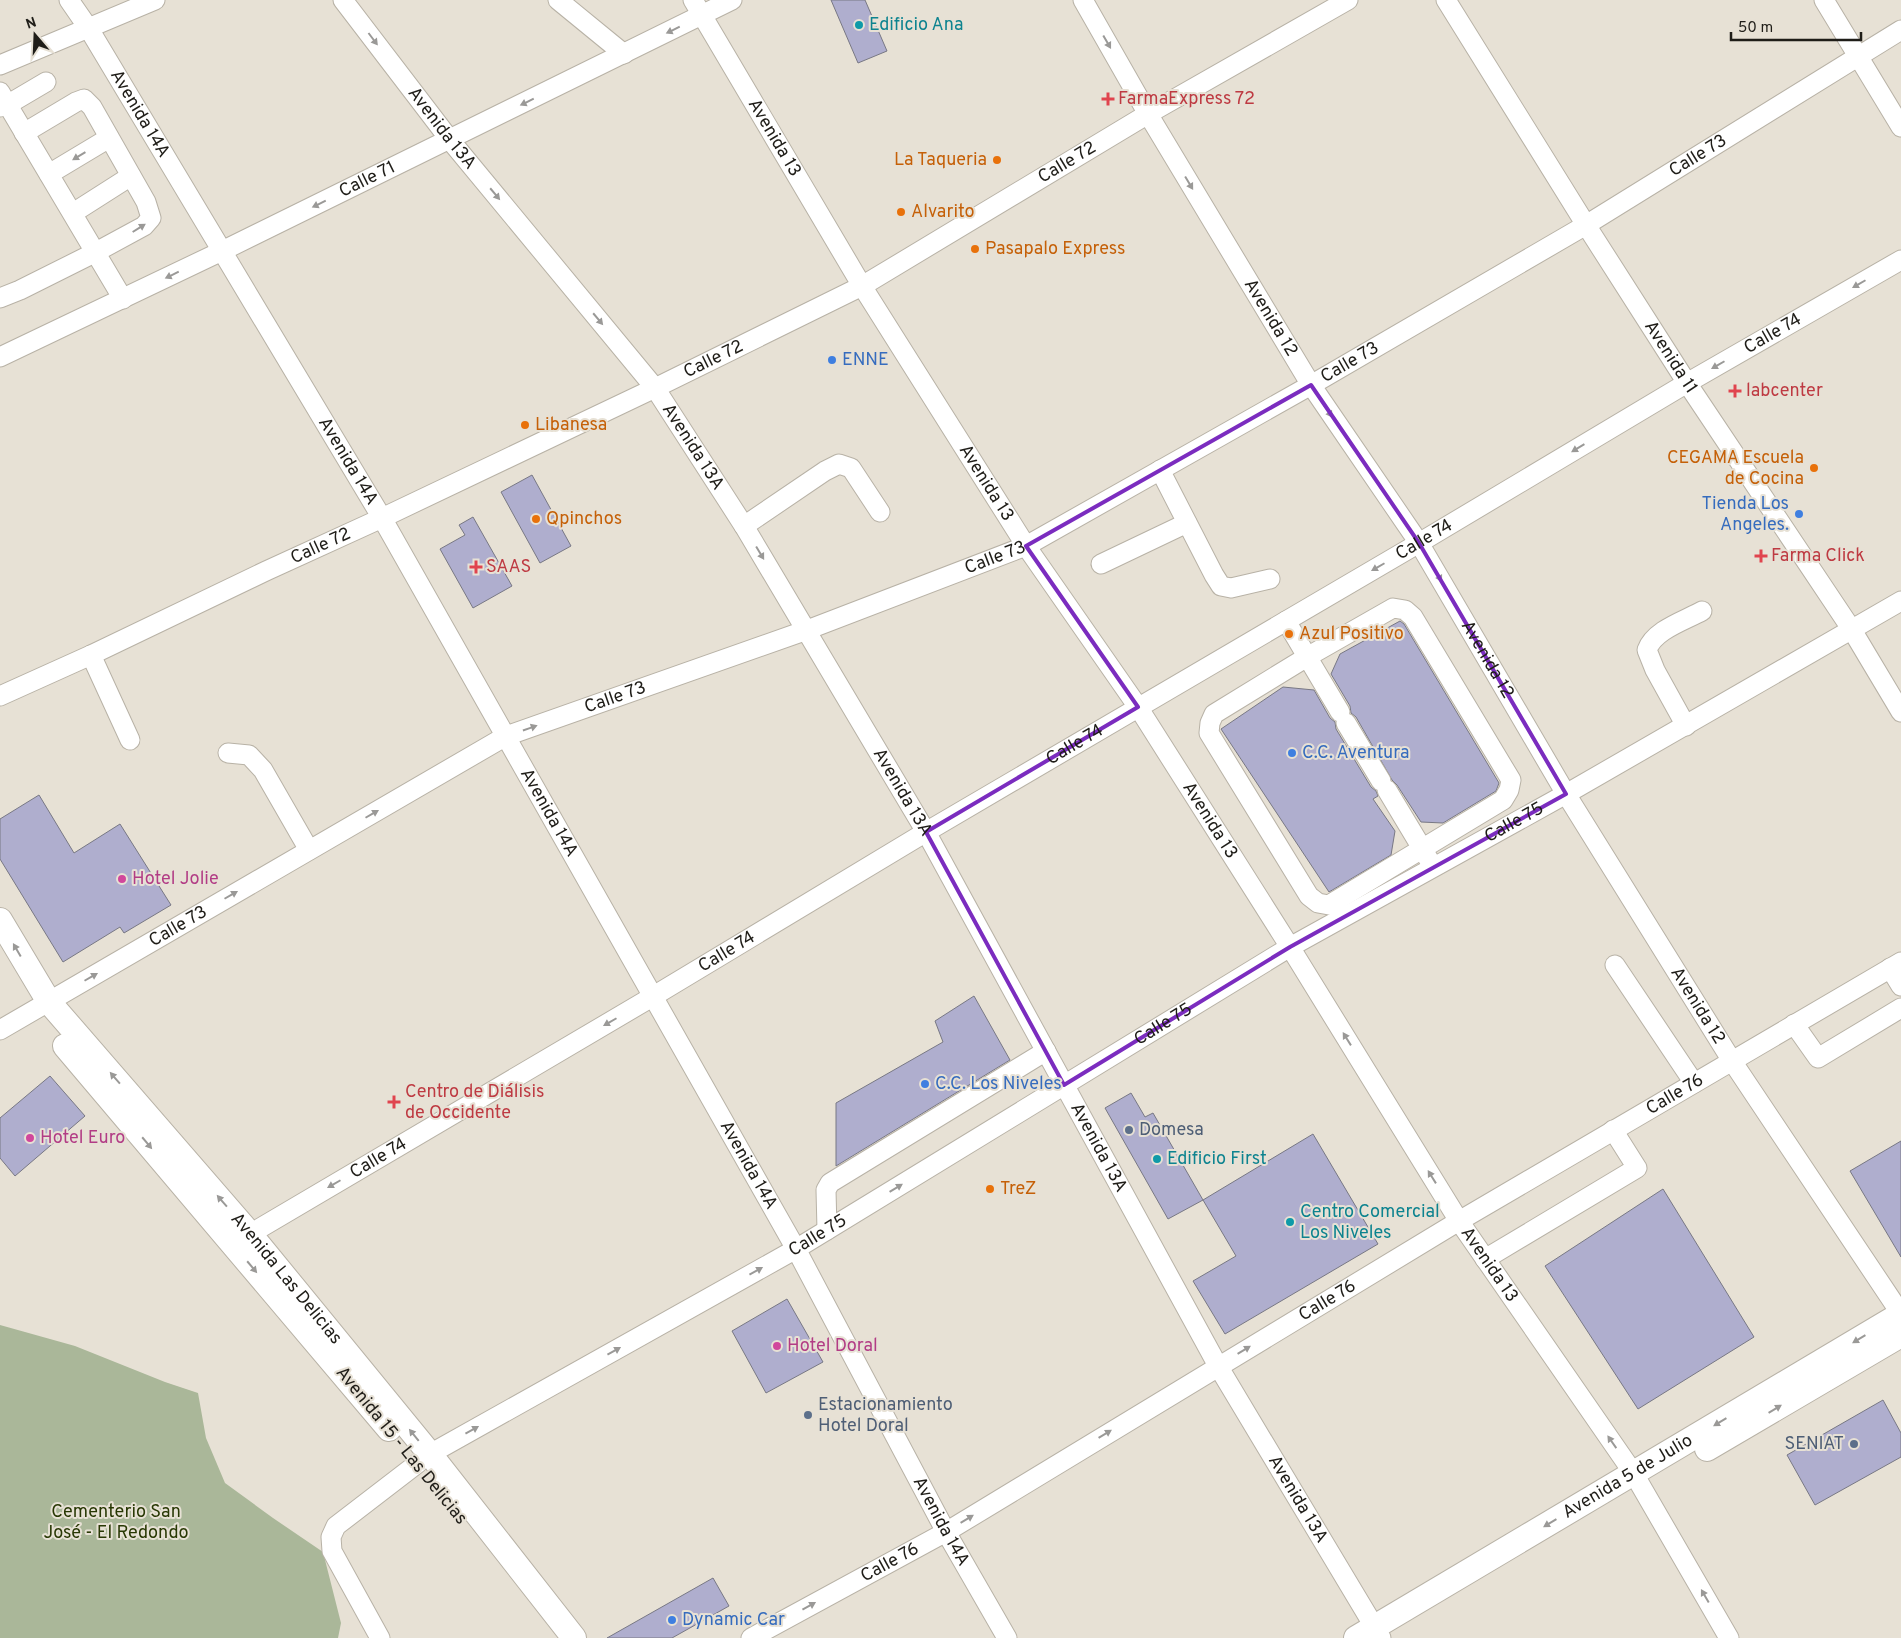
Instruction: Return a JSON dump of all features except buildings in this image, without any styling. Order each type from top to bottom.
[{"type":"main road","name":"Avenida Las Delicias","points":[[0,920],[39,1001],[250,1234],[424,1458],[574,1638]]},
{"type":"main road","name":"Avenida 15 - Las Delicias","points":[[0,952],[39,1001],[424,1458],[556,1638]]},
{"type":"main road","name":"Avenida 5 de Julio","points":[[1638,1481],[1901,1314]]},
{"type":"main road","name":"Avenida 5 de Julio","points":[[1375,1635],[1638,1481],[1901,1335]]},
{"type":"street","name":"Avenida 14A","points":[[69,0],[89,29],[382,518],[796,1249],[946,1532],[1007,1638]]},
{"type":"street","points":[[0,65],[155,0]]},
{"type":"street","name":"Avenida 13A","points":[[343,0],[450,140],[655,388],[744,526],[926,832],[1218,1366],[1375,1635]]},
{"type":"street","points":[[558,0],[624,54]]},
{"type":"street","name":"Calle 71","points":[[0,357],[222,251],[624,54],[698,8],[732,0]]},
{"type":"street","name":"Avenida 12","points":[[1083,0],[1148,114],[1311,385],[1419,543],[1566,794],[1732,1061],[1901,1314]]},
{"type":"street","name":"Calle 72","points":[[0,696],[92,655],[266,570],[382,518],[655,388],[862,286],[1148,114],[1348,0]]},
{"type":"street","name":"Avenida 11","points":[[1446,0],[1586,225],[1687,383],[1852,630],[1901,712]]},
{"type":"street","points":[[1824,0],[1901,127]]},
{"type":"street","name":"Avenida 13","points":[[698,8],[862,286],[1026,546],[1138,707],[1290,947],[1459,1221],[1638,1481],[1729,1638]]},
{"type":"street","name":"Calle 73","points":[[39,1001],[309,850],[506,736],[807,630],[1026,546],[1311,385],[1586,225],[1901,30]]},
{"type":"street","points":[[46,82],[2,102],[24,133],[123,299]]},
{"type":"street","points":[[0,298],[96,252],[144,226],[151,218],[146,202],[110,138],[92,107],[84,100],[76,102],[24,133]]},
{"type":"street","points":[[49,174],[110,138]]},
{"type":"street","points":[[73,213],[131,176]]},
{"type":"street","name":"Calle 74","points":[[250,1234],[1687,383],[1901,260]]},
{"type":"street","points":[[744,526],[825,471],[839,464],[852,468],[880,512]]},
{"type":"street","points":[[1160,470],[1221,586],[1231,588],[1270,580]]},
{"type":"street","points":[[1101,564],[1187,523]]},
{"type":"street","name":"Calle 75","points":[[380,1638],[332,1551],[331,1537],[336,1526],[424,1458],[796,1249],[1290,947],[1566,794],[1901,602]]},
{"type":"street","points":[[1393,608],[1404,610],[1413,617],[1511,780],[1510,790],[1503,800],[1422,849],[1329,905],[1318,903],[1309,896],[1209,733],[1210,723],[1214,714],[1307,657],[1393,608]]},
{"type":"street","points":[[1686,726],[1655,670],[1647,650],[1650,643],[1658,635],[1702,612]]},
{"type":"street","points":[[1286,621],[1434,868]]},
{"type":"street","points":[[92,655],[130,740]]},
{"type":"street","points":[[228,753],[249,755],[263,770],[309,850]]},
{"type":"street","points":[[1615,965],[1694,1083]]},
{"type":"street","points":[[1895,965],[1901,986]]},
{"type":"street","name":"Calle 76","points":[[751,1638],[946,1532],[1459,1221],[1895,965]]},
{"type":"street","points":[[0,1016],[39,1001]]},
{"type":"street","points":[[0,1030],[39,1001]]},
{"type":"street","points":[[1794,1024],[1818,1058],[1901,1008]]},
{"type":"street","points":[[827,1230],[826,1190],[830,1183],[1046,1051]]},
{"type":"street","points":[[1485,1258],[1638,1168],[1613,1130]]},
{"type":"highlighted area","points":[[1311,385],[1419,543],[1566,794],[1290,947],[1064,1085],[926,832],[1138,707],[1026,546]]},
{"type":"green space","name":"Cementerio San José - El Redondo","points":[[0,1325],[75,1346],[165,1382],[198,1393],[206,1438],[225,1483],[323,1552],[341,1623],[338,1638],[0,1638]]},
{"type":"place","name":"Edificio Ana","points":[[859,25]]},
{"type":"place","name":"FarmaExpress 72","points":[[1108,99]]},
{"type":"place","name":"La Taqueria","points":[[997,160]]},
{"type":"place","name":"Alvarito","points":[[901,212]]},
{"type":"place","name":"Pasapalo Express","points":[[975,249]]},
{"type":"place","name":"ENNE","points":[[832,360]]},
{"type":"place","name":"labcenter","points":[[1735,391]]},
{"type":"place","name":"Libanesa","points":[[525,425]]},
{"type":"place","name":"CEGAMA Escuela de Cocina","points":[[1814,468]]},
{"type":"place","name":"Tienda Los Angeles.","points":[[1799,514]]},
{"type":"place","name":"Qpinchos","points":[[536,519]]},
{"type":"place","name":"Farma Click","points":[[1761,556]]},
{"type":"place","name":"SAAS","points":[[476,567]]},
{"type":"place","name":"Azul Positivo","points":[[1289,634]]},
{"type":"place","name":"C.C. Aventura","points":[[1292,753]]},
{"type":"place","name":"Hotel Jolie","points":[[122,879]]},
{"type":"place","name":"C.C. Los Niveles","points":[[925,1084]]},
{"type":"place","name":"Centro de Diálisis de Occidente","points":[[394,1102]]},
{"type":"place","name":"Domesa","points":[[1129,1130]]},
{"type":"place","name":"Hotel Euro","points":[[30,1138]]},
{"type":"place","name":"Edificio First","points":[[1157,1159]]},
{"type":"place","name":"TreZ","points":[[990,1189]]},
{"type":"place","name":"Centro Comercial Los Niveles","points":[[1290,1222]]},
{"type":"place","name":"Hotel Doral","points":[[777,1346]]},
{"type":"place","name":"Estacionamiento Hotel Doral","points":[[808,1415]]},
{"type":"place","name":"SENIAT","points":[[1854,1444]]},
{"type":"place","name":"Dynamic Car","points":[[672,1620]]}]
